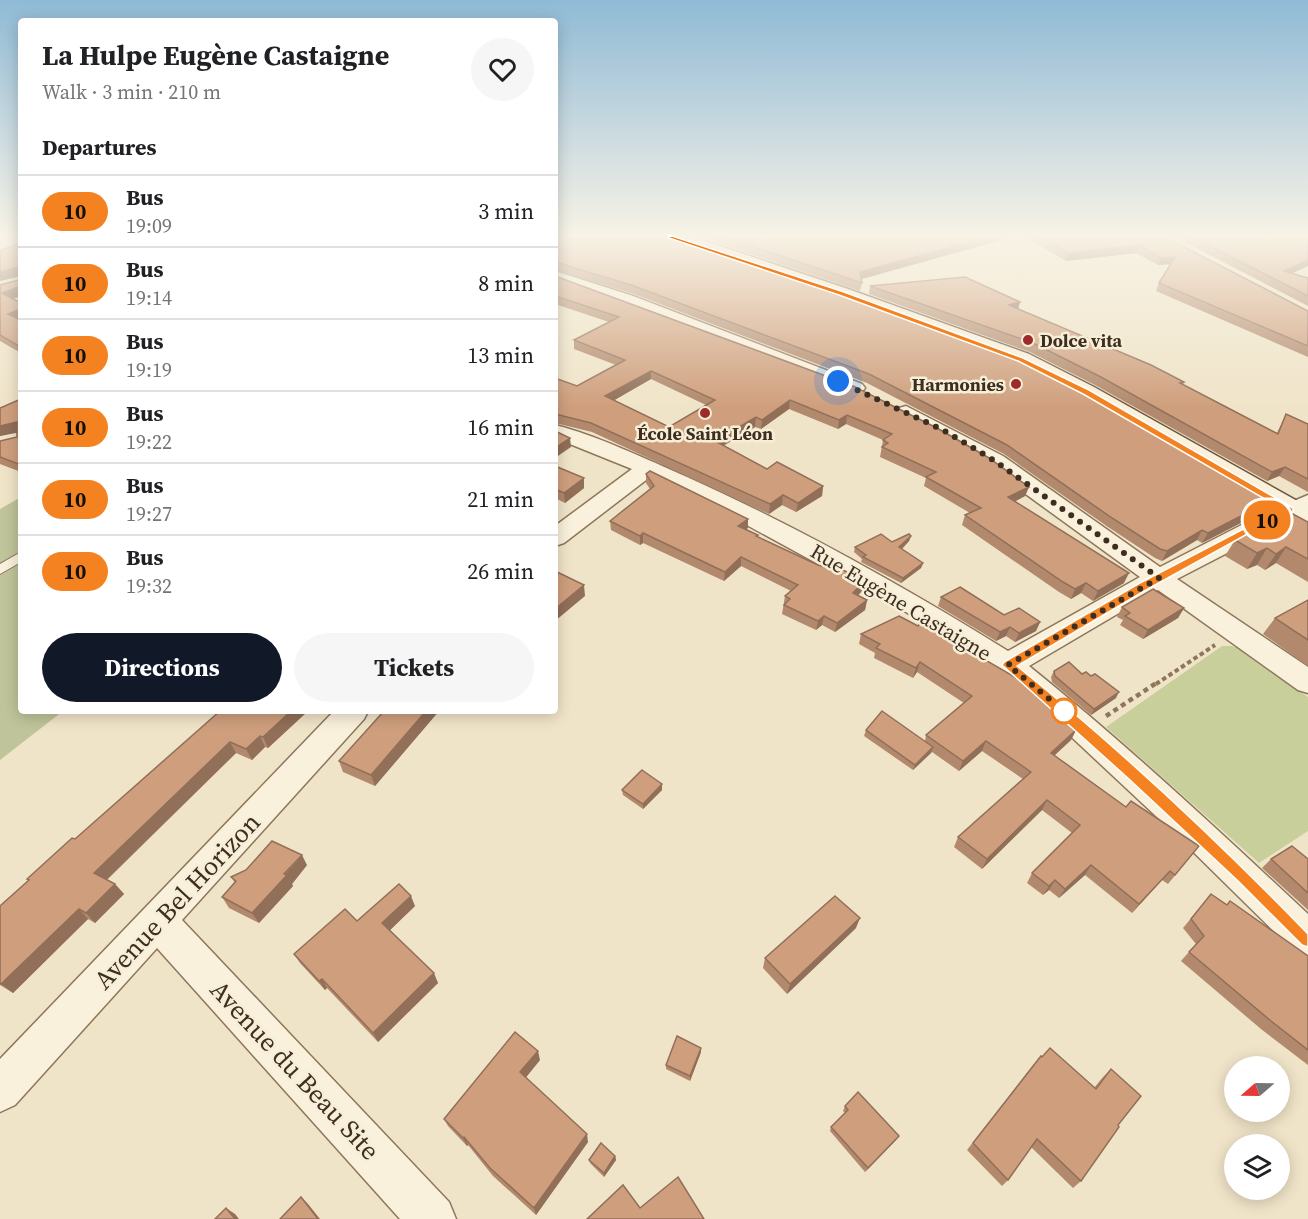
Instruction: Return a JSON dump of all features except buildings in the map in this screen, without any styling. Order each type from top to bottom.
[{"type":"main road","points":[[839,293],[1021,360],[1086,392],[1302,510]]},
{"type":"street","points":[[606,293],[869,394]]},
{"type":"street","points":[[890,405],[943,430],[995,461],[1308,682]]},
{"type":"street","name":"Rue Eugène Castaigne","points":[[558,432],[648,468],[720,501],[810,547],[916,606],[1008,665],[1085,730],[1308,939]]},
{"type":"street","points":[[558,536],[648,468]]},
{"type":"street","points":[[1008,665],[1159,578],[1268,519],[1302,510]]},
{"type":"street","name":"Avenue Bel Horizon","points":[[0,1090],[351,714]]},
{"type":"street","name":"Avenue du Beau Site","points":[[158,921],[432,1219]]},
{"type":"lane","points":[[0,570],[18,558]]},
{"type":"path","points":[[1085,730],[1236,632]]},
{"type":"green space","points":[[18,499],[18,714],[59,714],[0,760],[0,509]]},
{"type":"green space","points":[[1222,646],[1240,649],[1308,697],[1308,831],[1259,863],[1106,727]]},
{"type":"bus line","name":"10","points":[[841,293],[1021,360],[1057,377],[1147,426],[1290,510],[1268,519],[1142,587],[1008,665],[1060,708],[1135,776],[1308,939]]},
{"type":"place","name":"Dolce vita","points":[[1028,340]]},
{"type":"place","name":"Harmonies","points":[[1016,384]]},
{"type":"place","name":"École Saint Léon","points":[[705,413]]},
{"type":"route","points":[[838,381],[943,430],[995,461],[1159,578],[1008,665],[1064,711]]}]
